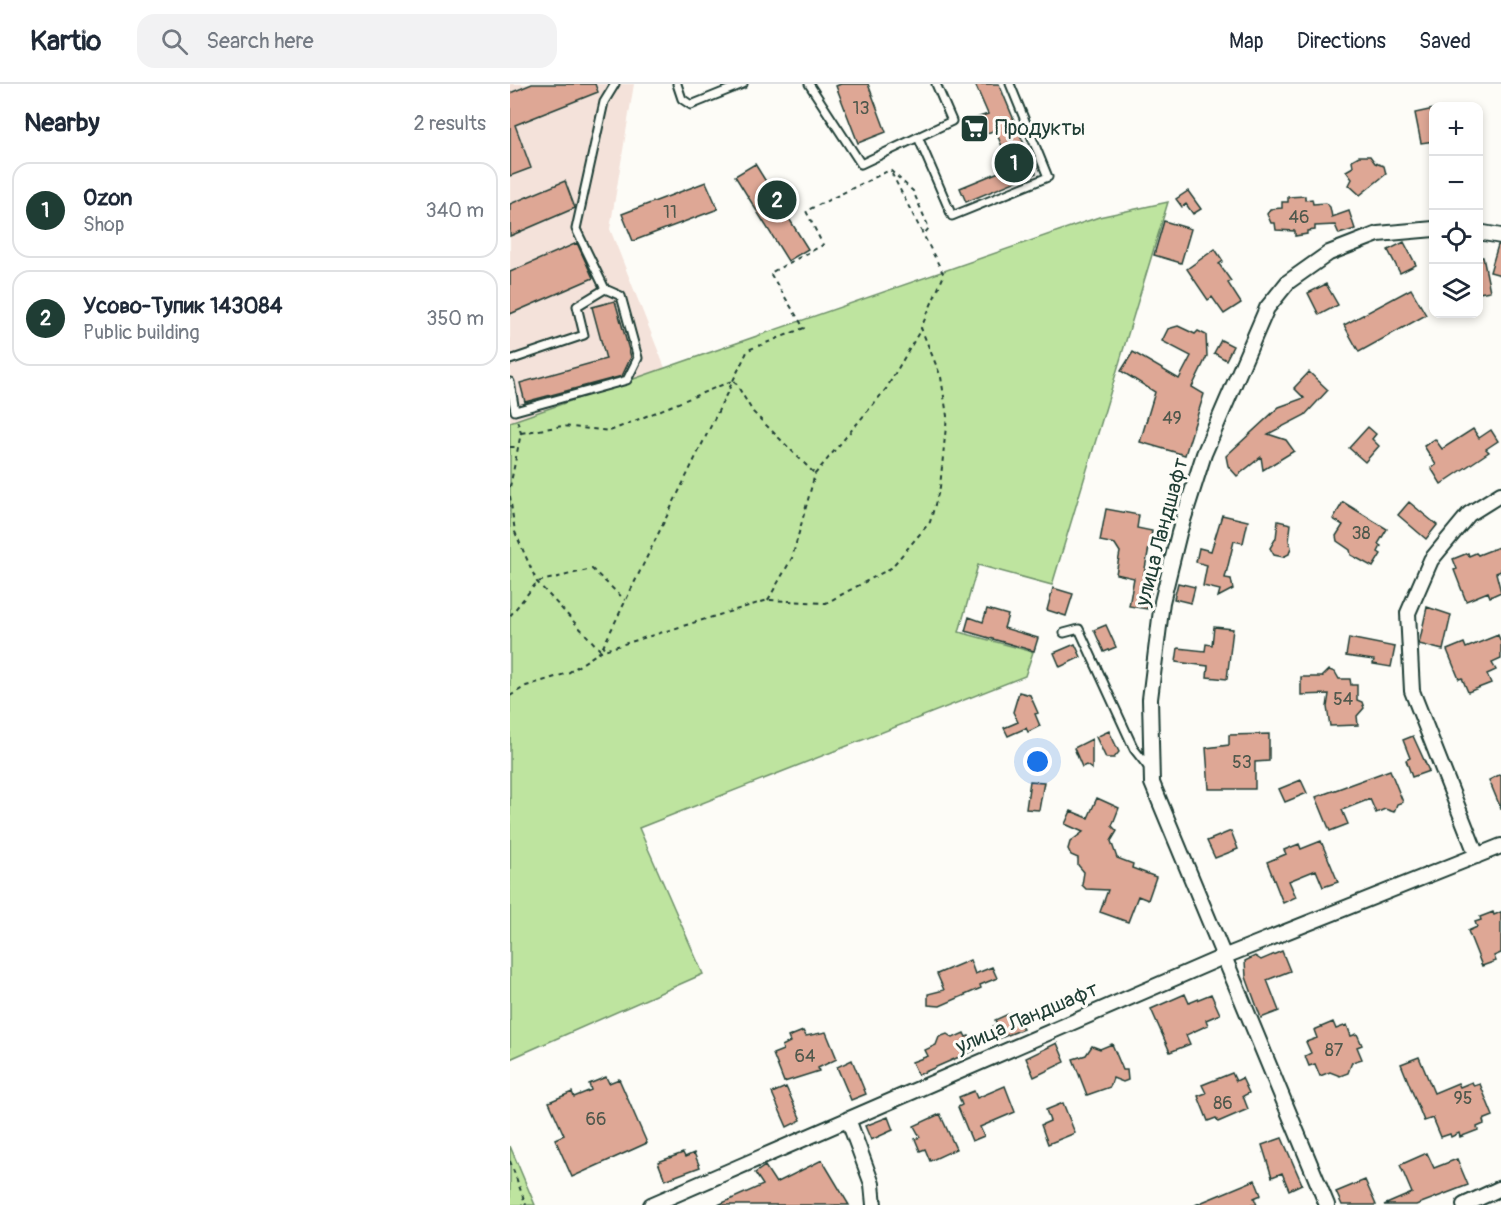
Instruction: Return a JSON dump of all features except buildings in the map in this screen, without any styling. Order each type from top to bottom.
[{"type":"street","name":"улица Ландшафт","points":[[1328,1205],[1152,783],[1150,699],[1162,602],[1179,533],[1204,454],[1266,308],[1288,282],[1329,253],[1378,234],[1429,229]]},
{"type":"street","points":[[1483,233],[1501,236]]},
{"type":"street","points":[[1477,855],[1412,691],[1407,613],[1431,560],[1469,514],[1501,494]]},
{"type":"street","name":"улица Ландшафт","points":[[651,1205],[1223,957],[1501,846]]},
{"type":"street","points":[[848,1119],[872,1184],[874,1205]]},
{"type":"street","points":[[1464,1205],[1501,1188]]},
{"type":"lane","points":[[510,382],[515,411],[627,380],[638,358],[621,296],[605,289],[576,229],[604,102],[615,84]]},
{"type":"lane","points":[[677,84],[682,99],[691,105],[743,84]]},
{"type":"lane","points":[[809,84],[861,164],[952,121],[936,84]]},
{"type":"lane","points":[[918,137],[952,216],[1048,177],[1010,84]]},
{"type":"lane","points":[[510,360],[584,335],[577,306],[605,289]]},
{"type":"lane","points":[[1064,633],[1079,629],[1134,749],[1150,770]]},
{"type":"path","points":[[768,600],[792,558],[815,474],[886,388],[921,328],[945,275],[890,170],[890,150]]},
{"type":"path","points":[[890,170],[913,191],[929,228],[925,233]]},
{"type":"path","points":[[601,651],[748,350],[804,328],[770,273],[823,245],[806,212],[890,170]]},
{"type":"path","points":[[510,696],[526,686],[568,673],[601,651],[768,600],[826,603],[891,568],[930,522],[940,487],[947,416],[941,377],[921,328]]},
{"type":"path","points":[[521,433],[563,426],[610,431],[734,380]]},
{"type":"path","points":[[734,380],[753,412],[815,474]]},
{"type":"path","points":[[510,487],[521,433],[515,411]]},
{"type":"path","points":[[510,447],[518,447]]},
{"type":"path","points":[[510,496],[515,532],[537,582],[601,651]]},
{"type":"path","points":[[510,616],[537,582],[592,569],[626,600]]},
{"type":"path","points":[[510,1161],[526,1205]]},
{"type":"shaded area","points":[[510,84],[634,84],[610,229],[665,368],[510,422]]},
{"type":"green space","points":[[1168,202],[1052,585],[978,565],[959,632],[1033,652],[1025,676],[639,828],[703,974],[510,1059],[510,422],[1099,217]]},
{"type":"green space","points":[[510,1146],[535,1205],[510,1205]]},
{"type":"place","name":"Продукты","points":[[974,128]]},
{"type":"place","name":"Ozon","points":[[1014,163]]},
{"type":"place","name":"Усово-Тупик 143084","points":[[777,200]]}]
